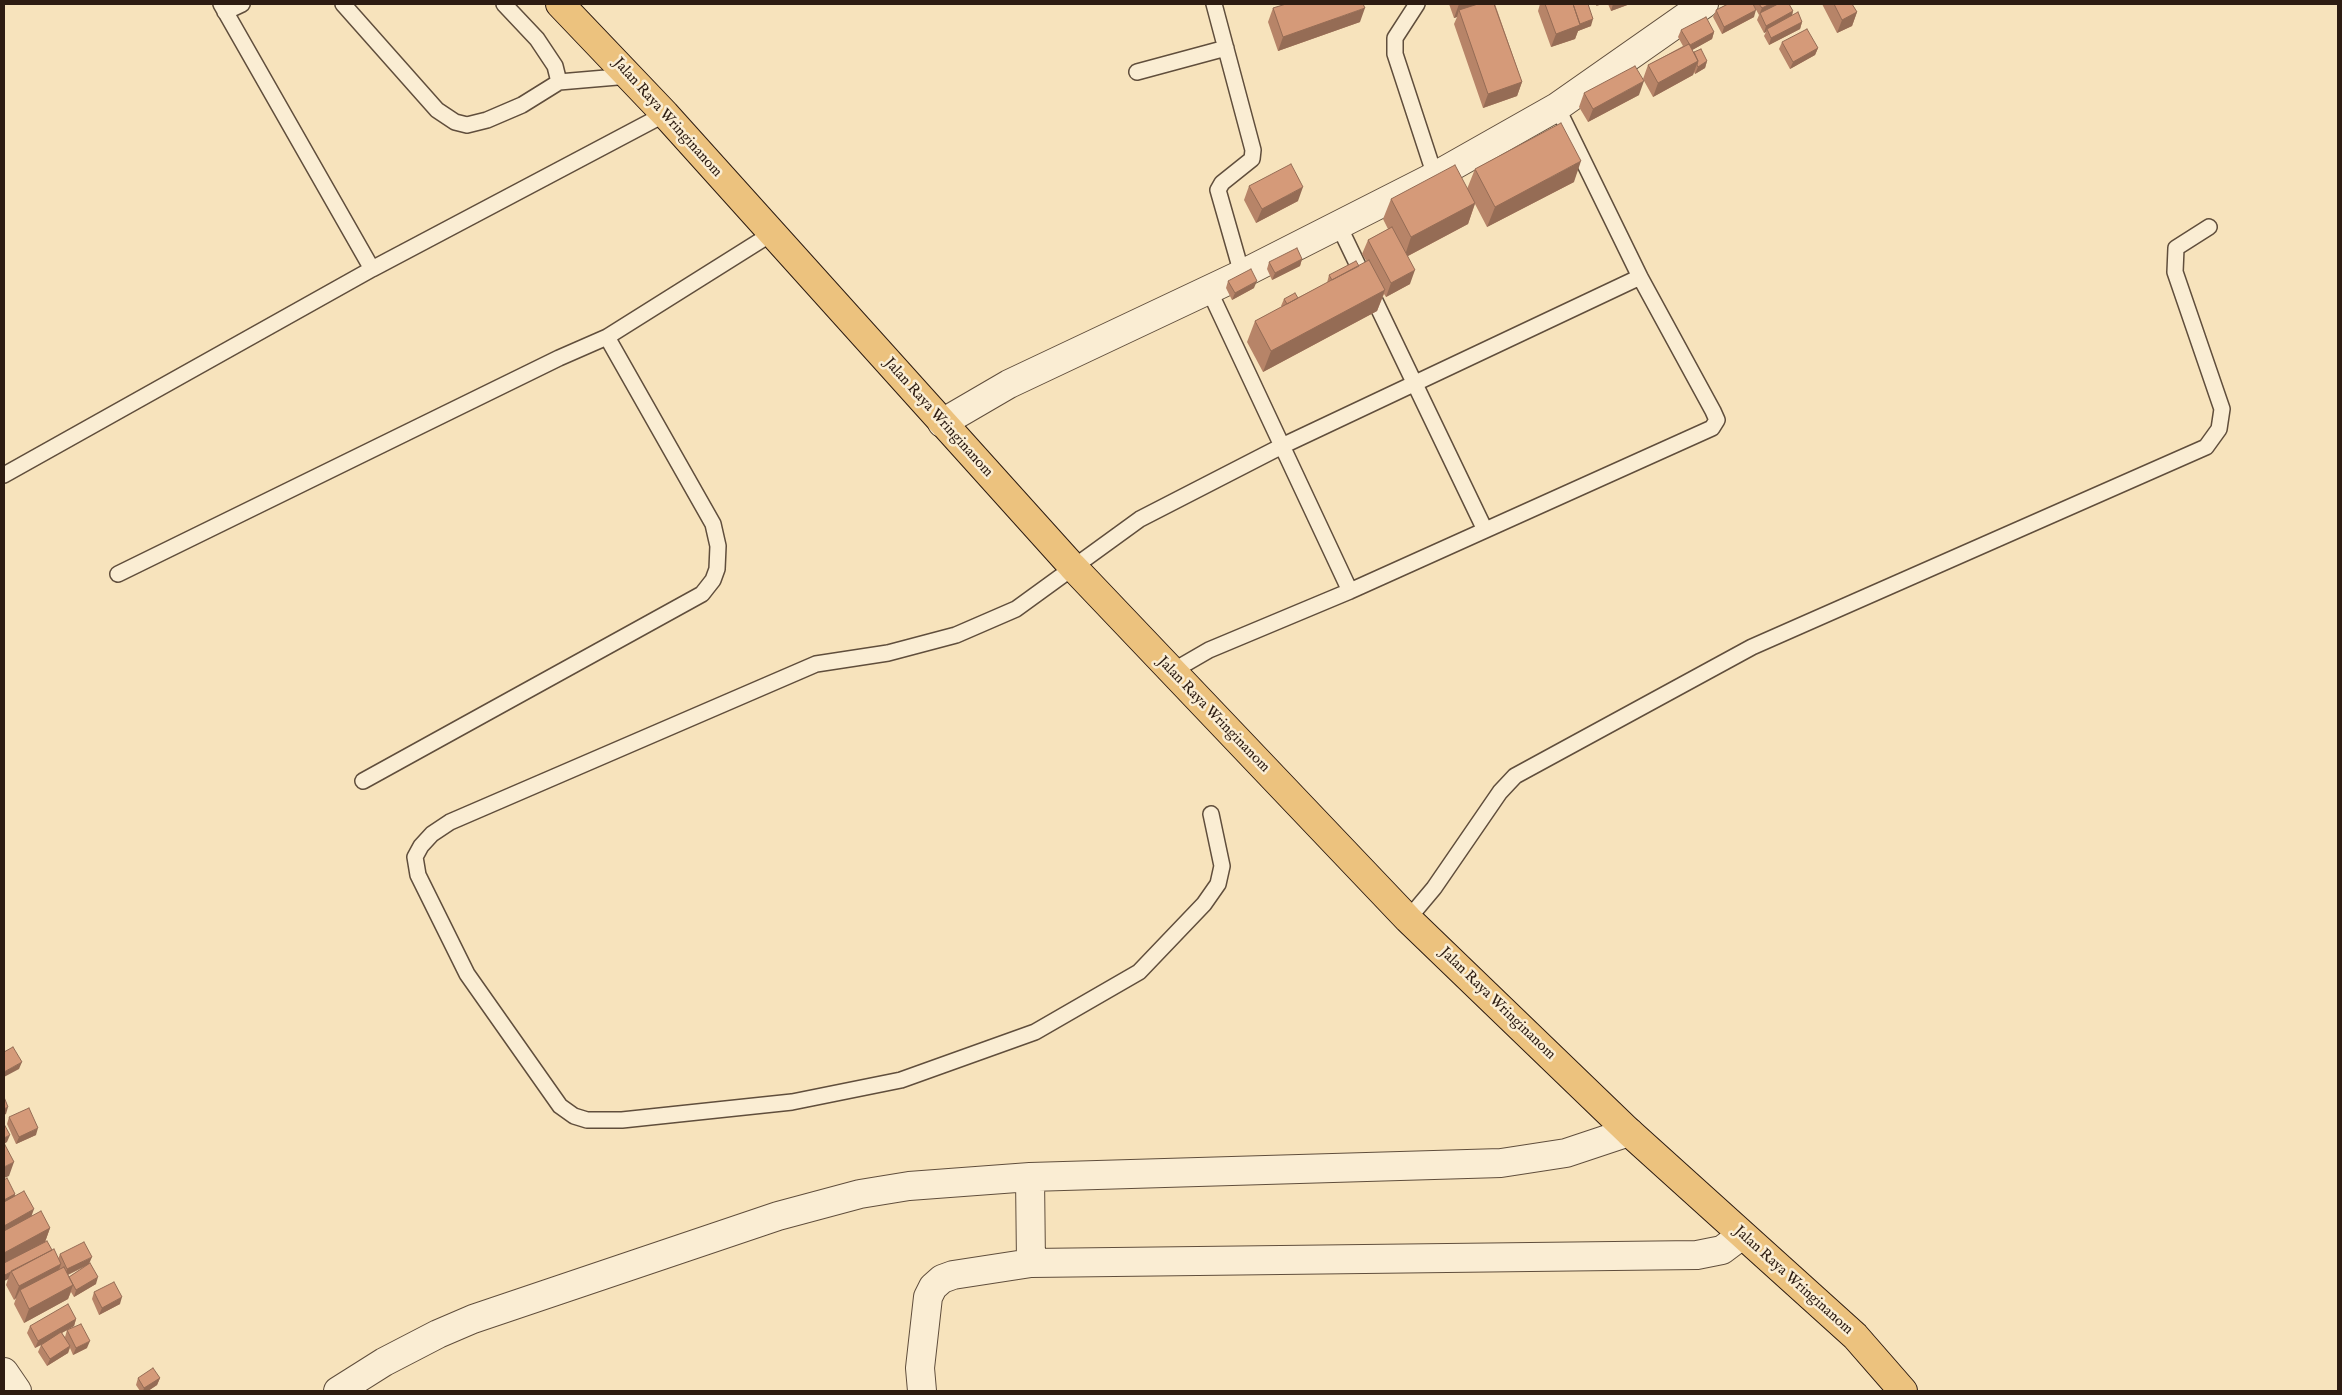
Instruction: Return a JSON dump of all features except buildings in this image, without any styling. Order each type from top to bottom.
[{"type":"main road","name":"Jalan Raya Wringinanom","points":[[560,4],[665,114],[771,234],[1072,566],[1408,919],[1629,1132],[1855,1336],[1903,1391]]},
{"type":"street","points":[[942,423],[1009,384],[1242,274],[1435,176],[1557,107],[1704,4]]},
{"type":"street","points":[[338,1391],[384,1362],[438,1334],[473,1319],[778,1216],[860,1194],[908,1186],[1030,1177],[1501,1163],[1566,1153],[1629,1132]]},
{"type":"street","points":[[1030,1177],[1031,1264]]},
{"type":"street","points":[[922,1391],[920,1368],[928,1297],[933,1286],[942,1279],[953,1275],[1031,1264],[1697,1255],[1722,1250],[1742,1235]]},
{"type":"street","points":[[4,1372],[17,1391]]},
{"type":"lane","points":[[242,4],[223,8],[372,269]]},
{"type":"lane","points":[[343,4],[437,110],[455,122],[468,125],[487,120],[522,105],[559,82],[629,76]]},
{"type":"lane","points":[[504,4],[537,39],[555,66],[559,82]]},
{"type":"lane","points":[[1214,4],[1253,150],[1252,159],[1222,183],[1218,190],[1242,274]]},
{"type":"lane","points":[[1417,4],[1395,38],[1395,54],[1435,176]]},
{"type":"lane","points":[[1137,72],[1226,48]]},
{"type":"lane","points":[[1171,672],[1209,650],[1350,590],[1712,428],[1717,420],[1713,411],[1640,277],[1557,107]]},
{"type":"lane","points":[[4,475],[372,269],[665,114]]},
{"type":"lane","points":[[1339,226],[1485,530]]},
{"type":"lane","points":[[1408,919],[1434,888],[1500,792],[1514,776],[1752,647],[2206,447],[2219,429],[2222,409],[2174,272],[2176,248],[2209,228]]},
{"type":"lane","points":[[118,574],[550,362],[607,337],[771,234]]},
{"type":"lane","points":[[1211,814],[1222,866],[1218,884],[1204,904],[1139,972],[1035,1032],[902,1080],[792,1102],[622,1120],[587,1120],[574,1116],[560,1106],[467,974],[418,875],[415,857],[426,840],[450,822],[816,664],[888,653],[956,635],[1016,609],[1072,566],[1140,519],[1282,446],[1640,277]]},
{"type":"lane","points":[[1209,290],[1350,590]]},
{"type":"lane","points":[[363,781],[702,594],[713,580],[717,569],[718,546],[713,524],[607,337]]}]
